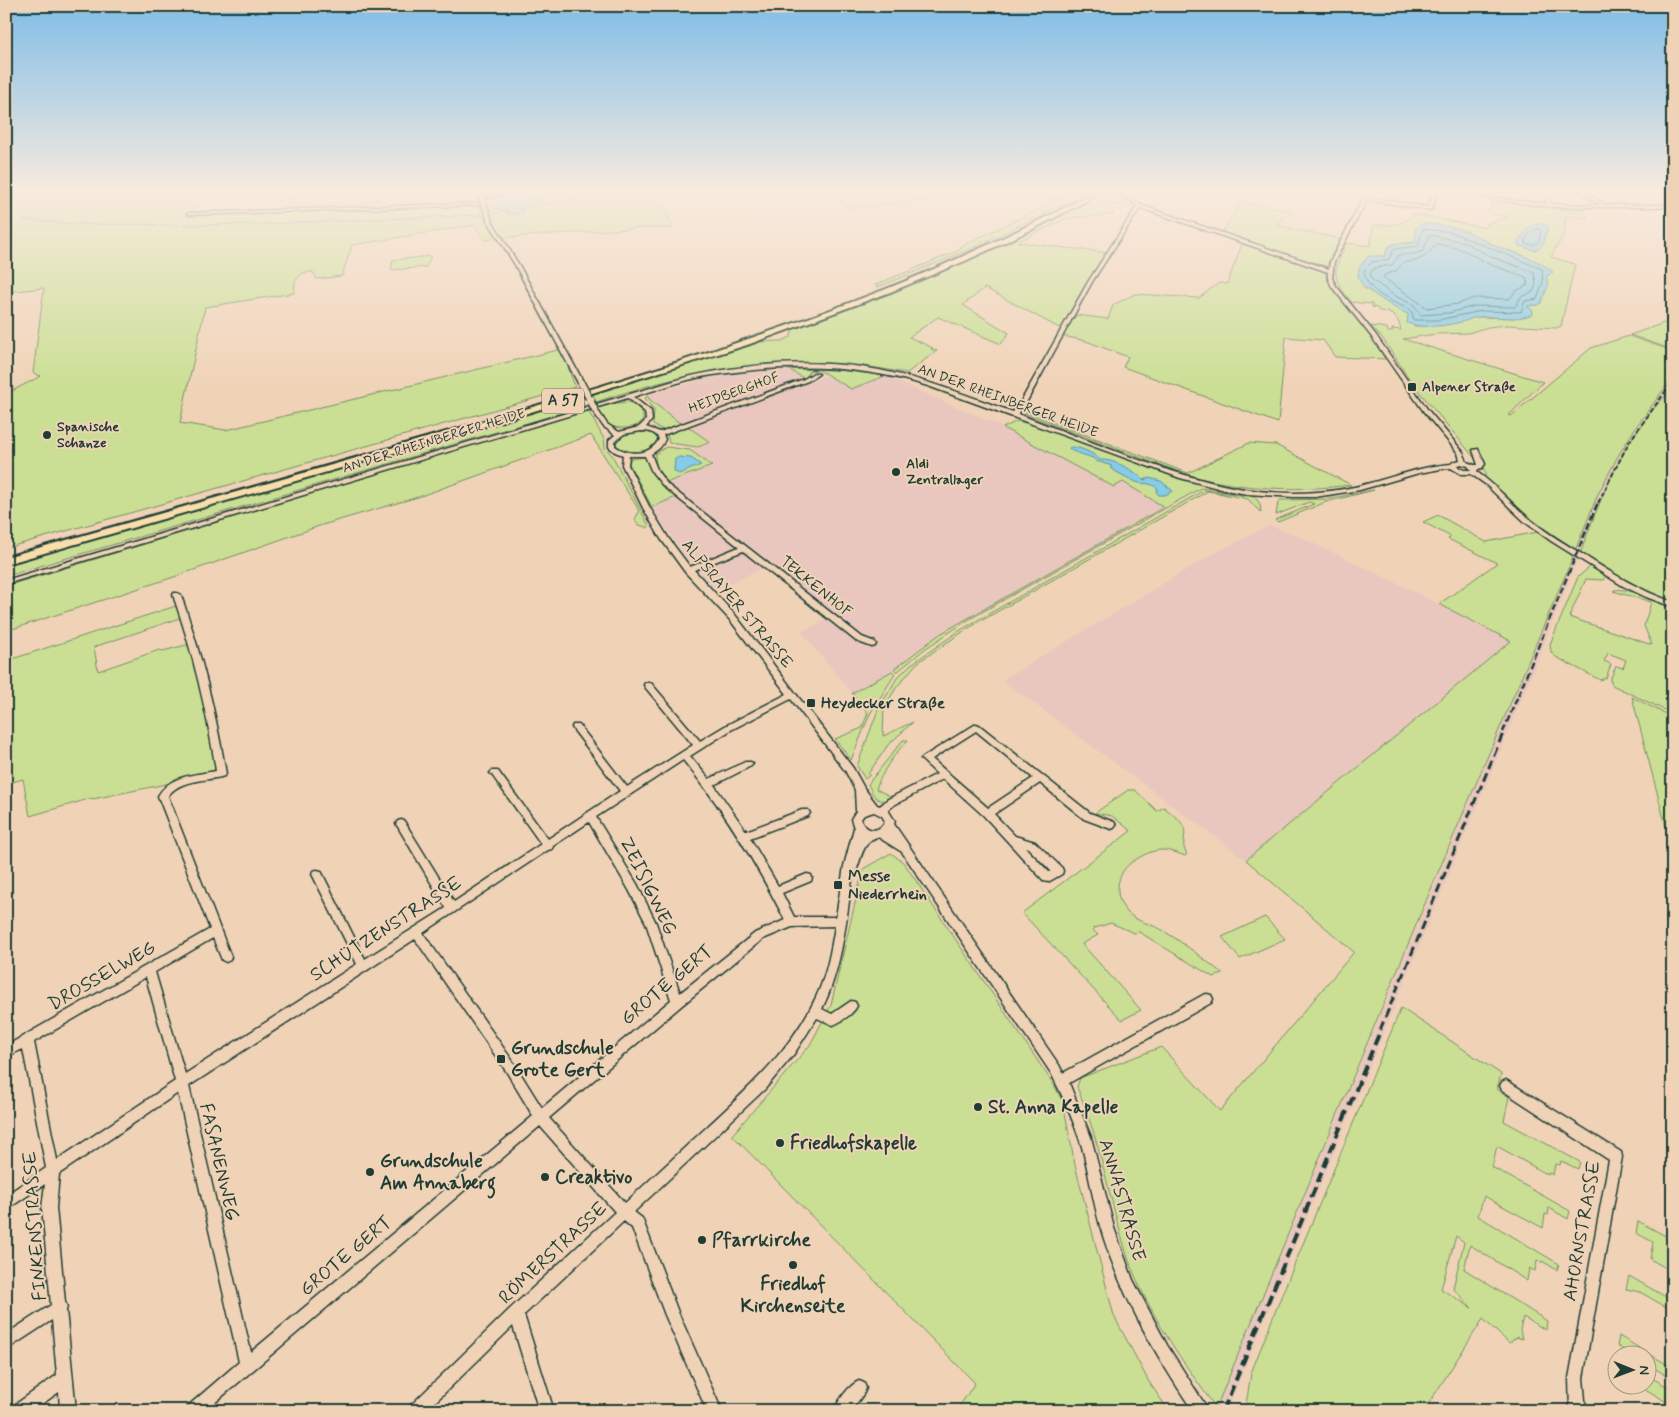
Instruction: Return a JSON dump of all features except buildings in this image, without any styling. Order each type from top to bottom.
[{"type":"highway","name":"A 57","points":[[6,554],[441,432],[691,356],[896,283],[957,257]]},
{"type":"highway","name":"A 57","points":[[6,561],[428,441],[697,359],[815,318],[932,273],[968,257]]},
{"type":"street","points":[[512,257],[605,425],[618,434],[641,429],[651,430],[659,434],[662,439],[661,444],[647,452],[626,454]]},
{"type":"street","points":[[1014,415],[1024,403],[1090,282],[1106,257]]},
{"type":"street","points":[[1289,257],[1330,271]]},
{"type":"street","points":[[1335,257],[1330,271],[1330,278],[1334,286],[1373,335],[1426,411],[1461,454],[1464,463],[1526,520],[1548,536],[1620,582],[1656,600],[1673,605]]},
{"type":"street","name":"AN DER RHEINBERGER HEIDE","points":[[6,582],[688,378],[744,368],[824,366],[877,371],[909,378],[956,392],[1182,477],[1218,486],[1264,493],[1300,494],[1342,491],[1365,487],[1425,468],[1453,466]]},
{"type":"street","name":"HEIDBERGHOF","points":[[659,434],[806,380],[816,374]]},
{"type":"street","points":[[638,393],[652,413],[651,430]]},
{"type":"street","points":[[629,396],[648,411],[649,420],[641,429]]},
{"type":"street","name":"ALPSRAYER STRASSE","points":[[618,434],[612,440],[611,445],[616,450],[626,454],[624,462],[670,548],[688,570],[721,603],[850,770],[860,790],[878,809]]},
{"type":"street","points":[[1464,463],[1455,463],[1453,466],[1460,471],[1473,470],[1480,467],[1482,464],[1476,450]]},
{"type":"street","name":"TEKKENHOF","points":[[647,452],[655,472],[666,486],[859,639],[872,644]]},
{"type":"street","points":[[688,570],[744,548]]},
{"type":"street","points":[[177,595],[192,638],[217,747],[221,774],[176,783],[168,787],[163,796],[226,957]]},
{"type":"street","points":[[648,685],[699,746]]},
{"type":"street","name":"SCHÜTZENSTRASSE","points":[[6,1203],[182,1083],[452,909],[626,792],[728,728],[792,695]]},
{"type":"street","points":[[576,727],[626,792]]},
{"type":"street","points":[[1009,838],[1030,845],[1058,870],[1048,878],[1009,838],[986,813],[926,759],[976,727],[1087,816],[1111,825]]},
{"type":"street","points":[[685,756],[709,783],[745,836],[791,922]]},
{"type":"street","points":[[709,783],[748,764]]},
{"type":"street","points":[[495,773],[548,846]]},
{"type":"street","points":[[878,809],[889,817],[889,825],[875,834],[859,828],[856,819],[861,812],[878,809],[944,774]]},
{"type":"street","points":[[986,813],[1039,778]]},
{"type":"street","name":"ALPSRAYER STRASSE","points":[[860,790],[861,812]]},
{"type":"street","points":[[745,836],[806,812]]},
{"type":"street","name":"ZEISIGWEG","points":[[591,817],[631,883],[651,923],[677,1002]]},
{"type":"street","points":[[402,824],[452,909]]},
{"type":"street","name":"ANNASTRASSE","points":[[889,825],[1062,1081],[1088,1146],[1111,1239],[1126,1278],[1164,1355],[1202,1411]]},
{"type":"street","name":"RÖMERSTRASSE","points":[[415,1411],[516,1313],[761,1085],[790,1052],[827,984],[841,921],[851,852],[859,828]]},
{"type":"street","name":"ANNASTRASSE","points":[[875,834],[906,850]]},
{"type":"street","name":"RÖMERSTRASSE","points":[[848,878],[863,841],[875,834]]},
{"type":"street","points":[[317,874],[363,966]]},
{"type":"street","points":[[776,891],[808,878]]},
{"type":"street","name":"GROTE GERT","points":[[193,1411],[677,1002],[759,936],[791,922],[841,921]]},
{"type":"street","name":"DROSSELWEG","points":[[6,1052],[216,931]]},
{"type":"street","points":[[416,932],[510,1067],[541,1118],[624,1212],[636,1223],[672,1315],[715,1411]]},
{"type":"street","name":"FASANENWEG","points":[[149,969],[182,1083],[247,1365]]},
{"type":"street","points":[[1062,1081],[1207,999]]},
{"type":"street","points":[[814,1011],[833,1020],[851,1006]]},
{"type":"street","name":"FINKENSTRASSE","points":[[27,1039],[54,1171],[49,1208],[60,1307],[68,1411]]},
{"type":"street","name":"AHORNSTRASSE","points":[[1506,1086],[1616,1157],[1576,1378],[1578,1411]]},
{"type":"street","points":[[6,1343],[60,1307]]},
{"type":"street","points":[[516,1313],[547,1411]]},
{"type":"street","points":[[18,1411],[65,1379]]},
{"type":"street","points":[[841,1411],[859,1388]]},
{"type":"shaded area","points":[[788,369],[804,378],[680,423],[649,399],[650,394],[712,377],[750,371]]},
{"type":"shaded area","points":[[827,375],[851,389],[885,376],[994,423],[1114,487],[1122,482],[1165,506],[940,634],[892,671],[852,693],[801,632],[827,619],[763,568],[716,590],[692,565],[652,507],[675,497],[661,485],[711,466],[690,450],[709,442],[687,426]]},
{"type":"shaded area","points":[[1673,377],[1673,389],[1665,394],[1640,429],[1622,457],[1603,495],[1535,667],[1227,1411],[1215,1411],[1598,494],[1624,446]]},
{"type":"shaded area","points":[[1270,525],[1294,534],[1389,579],[1512,641],[1246,860],[1002,680],[1204,559]]},
{"type":"green space","points":[[6,257],[348,257],[342,276],[317,279],[313,272],[303,273],[295,281],[294,293],[205,307],[180,423],[226,430],[562,349],[575,387],[6,548],[6,394],[41,376],[33,373],[44,288],[6,292]]},
{"type":"green space","points":[[430,257],[426,267],[391,270],[393,260]]},
{"type":"green space","points":[[943,257],[951,257],[878,287],[875,285]]},
{"type":"green space","points":[[972,257],[1105,257],[1061,329],[985,288],[963,305],[1009,333],[1001,344],[938,317],[909,337],[937,351],[907,373],[841,364],[802,362],[772,364],[712,371],[683,377],[596,402],[593,394],[754,342],[782,341],[791,337],[792,331],[790,329]]},
{"type":"green space","points":[[1237,257],[1281,257],[1326,272],[1326,277],[1385,359],[1335,357],[1323,340],[1286,337],[1278,423],[1123,367],[1128,357],[1086,341],[1063,336],[1076,315],[1108,319],[1113,305],[1135,294],[1199,298],[1219,283],[1227,284]]},
{"type":"green space","points":[[1290,257],[1331,257],[1325,269]]},
{"type":"green space","points":[[1341,257],[1384,257],[1362,287],[1408,314],[1414,326],[1450,324],[1476,317],[1514,318],[1533,311],[1527,306],[1538,305],[1546,277],[1550,274],[1526,257],[1551,257],[1575,264],[1561,326],[1556,328],[1507,325],[1488,327],[1468,333],[1436,334],[1403,339],[1543,382],[1509,415],[1511,416],[1591,348],[1629,336],[1673,351],[1673,377],[1636,427],[1618,456],[1598,494],[1575,551],[1538,527],[1484,477],[1486,474],[1483,468],[1412,383],[1383,339],[1371,326],[1387,328],[1388,332],[1392,332],[1392,329],[1401,330],[1394,316],[1379,311],[1377,308],[1372,307],[1372,304],[1351,302],[1337,280],[1336,274]]},
{"type":"green space","points":[[1673,320],[1673,350],[1630,335]]},
{"type":"green space","points":[[788,369],[840,370],[885,376],[851,389],[819,370],[809,371],[805,379]]},
{"type":"green space","points":[[1673,389],[1668,409],[1673,424],[1673,603],[1652,596],[1580,554],[1606,488],[1628,444],[1656,406]]},
{"type":"green space","points":[[648,396],[649,399],[681,424],[663,430],[653,425],[654,411],[645,398]]},
{"type":"green space","points":[[581,399],[585,406],[6,576],[6,564]]},
{"type":"green space","points":[[629,402],[634,404],[643,413],[643,420],[637,425],[627,428],[617,428],[609,425],[598,408],[616,403]]},
{"type":"green space","points":[[588,410],[604,439],[605,448],[612,455],[649,526],[648,528],[637,524],[635,519],[639,512],[637,507],[591,435],[418,497],[322,525],[171,578],[6,631],[6,586]]},
{"type":"green space","points":[[1025,412],[1188,473],[1249,443],[1276,445],[1351,485],[1296,489],[1240,485],[1204,479],[1136,456],[1025,414]]},
{"type":"green space","points":[[1017,421],[1034,425],[1178,478],[1241,494],[1201,488],[968,620],[926,648],[897,672],[894,669],[940,634],[1164,507],[1123,482],[1114,487],[1003,428]]},
{"type":"green space","points":[[687,426],[710,442],[698,447],[669,443],[667,434]]},
{"type":"green space","points":[[635,431],[645,431],[656,435],[657,444],[638,452],[628,452],[618,448],[616,444],[619,437]]},
{"type":"green space","points":[[666,447],[690,450],[712,466],[668,482],[660,473],[655,458],[655,454]]},
{"type":"green space","points":[[646,457],[658,481],[676,497],[652,507],[629,464],[630,459]]},
{"type":"green space","points":[[1204,490],[1255,497],[1260,504],[1261,513],[1248,499],[1208,491],[967,629],[917,663],[896,688],[884,708],[883,736],[913,722],[888,745],[868,774],[870,775],[865,779],[857,766],[878,710],[897,678],[910,665],[959,631]]},
{"type":"green space","points":[[1374,490],[1326,502],[1278,522],[1275,520],[1314,504],[1309,502],[1276,515],[1278,502],[1281,500],[1328,499]]},
{"type":"green space","points":[[1438,515],[1486,542],[1538,532],[1574,555],[1436,877],[1216,1408],[1167,1336],[1136,1278],[1121,1237],[1099,1150],[1077,1087],[1080,1078],[1161,1047],[1220,1111],[1354,952],[1246,860],[1511,641],[1439,604],[1497,563],[1448,539],[1451,537],[1423,522]]},
{"type":"green space","points":[[1591,566],[1606,576],[1603,580],[1586,579],[1569,617],[1652,645],[1644,626],[1651,602],[1613,591],[1624,590],[1633,592],[1673,608],[1673,714],[1612,685],[1610,680],[1616,666],[1623,668],[1626,660],[1608,653],[1604,661],[1611,664],[1606,678],[1600,680],[1556,657],[1551,652],[1550,644],[1578,577]]},
{"type":"green space","points":[[179,605],[183,617],[94,647],[98,671],[159,650],[163,651],[190,644],[199,677],[217,769],[200,777],[92,798],[30,816],[23,779],[6,784],[6,661]]},
{"type":"green space","points":[[892,671],[895,674],[870,714],[851,760],[835,739],[862,728],[868,713],[852,693]]},
{"type":"green space","points":[[1632,697],[1666,714],[1673,739],[1673,839],[1669,838]]},
{"type":"green space","points":[[903,740],[908,740],[889,763],[876,789],[890,796],[896,796],[885,800],[878,799],[868,784]]},
{"type":"green space","points":[[1128,790],[1135,790],[1157,811],[1164,807],[1180,822],[1184,827],[1184,847],[1187,854],[1185,856],[1171,851],[1159,850],[1135,860],[1124,871],[1118,884],[1119,899],[1122,906],[1140,921],[1155,926],[1187,946],[1223,974],[1213,977],[1139,932],[1134,933],[1111,923],[1092,929],[1098,935],[1082,944],[1141,1010],[1122,1020],[1022,913],[1131,831],[1112,816],[1095,813]]},
{"type":"green space","points":[[891,853],[904,863],[1054,1085],[1063,1102],[1075,1165],[1114,1316],[1149,1382],[1169,1411],[956,1411],[975,1383],[732,1135],[810,1045],[831,1005],[863,869]]},
{"type":"green space","points":[[1265,917],[1285,939],[1240,959],[1222,937]]},
{"type":"green space","points":[[1401,1008],[1501,1074],[1497,1089],[1509,1097],[1504,1121],[1580,1162],[1578,1169],[1561,1161],[1560,1165],[1555,1164],[1553,1175],[1549,1173],[1548,1175],[1497,1146],[1492,1167],[1570,1211],[1568,1219],[1549,1208],[1548,1215],[1545,1214],[1543,1228],[1484,1196],[1478,1216],[1559,1264],[1557,1270],[1542,1261],[1541,1263],[1537,1261],[1535,1271],[1529,1268],[1527,1281],[1470,1245],[1464,1269],[1547,1321],[1546,1330],[1523,1317],[1520,1330],[1522,1339],[1517,1337],[1509,1343],[1483,1319],[1424,1411],[1245,1411],[1251,1373]],"holes":[[[1456,1236],[1464,1242],[1453,1288],[1472,1308],[1441,1289]]]},
{"type":"green space","points":[[1638,1221],[1673,1240],[1673,1272],[1650,1259],[1653,1242],[1636,1233]]},
{"type":"green space","points":[[1629,1276],[1673,1301],[1673,1311],[1640,1292],[1626,1289]]},
{"type":"green space","points":[[1619,1336],[1632,1344],[1617,1344]]},
{"type":"green space","points":[[1656,1358],[1673,1368],[1673,1379],[1656,1369]]},
{"type":"green space","points":[[1656,1380],[1673,1390],[1673,1406],[1654,1394],[1656,1394]]},
{"type":"water","points":[[1368,257],[1525,257],[1540,263],[1553,272],[1546,277],[1549,284],[1541,303],[1527,306],[1533,311],[1533,314],[1520,318],[1477,317],[1454,323],[1420,326],[1407,323],[1408,314],[1392,306],[1361,283],[1358,274]]},
{"type":"water","points":[[1069,448],[1087,451],[1100,460],[1111,461],[1124,466],[1144,480],[1149,478],[1161,481],[1173,491],[1165,495],[1159,495],[1156,492],[1158,489],[1152,485],[1139,483],[1110,468],[1112,466],[1072,451]]},
{"type":"water","points":[[679,457],[691,458],[701,465],[679,474],[674,471],[675,459]]},
{"type":"waterway","points":[[1672,503],[1673,496]]},
{"type":"waterway","points":[[1672,502],[1673,521]]},
{"type":"railway","points":[[1598,503],[1629,442],[1673,381]]},
{"type":"railway","points":[[1503,732],[1598,502]]},
{"type":"railway","points":[[1380,1030],[1504,731]]},
{"type":"railway","points":[[1223,1411],[1381,1029]]},
{"type":"place","name":"Alpener Straße","points":[[1412,387]]},
{"type":"place","name":"Spanische Schanze","points":[[47,435]]},
{"type":"place","name":"Aldi Zentrallager","points":[[896,472]]},
{"type":"place","name":"Heydecker Straße","points":[[811,703]]},
{"type":"place","name":"Messe Niederrhein","points":[[838,885]]},
{"type":"place","name":"Grundschule Grote Gert","points":[[501,1059]]},
{"type":"place","name":"St. Anna Kapelle","points":[[978,1107]]},
{"type":"place","name":"Friedhofskapelle","points":[[780,1143]]},
{"type":"place","name":"Grundschule Am Annaberg","points":[[370,1172]]},
{"type":"place","name":"Creaktivo","points":[[545,1177]]},
{"type":"place","name":"Pfarrkirche","points":[[702,1240]]},
{"type":"place","name":"Friedhof Kirchenseite","points":[[793,1265]]}]
